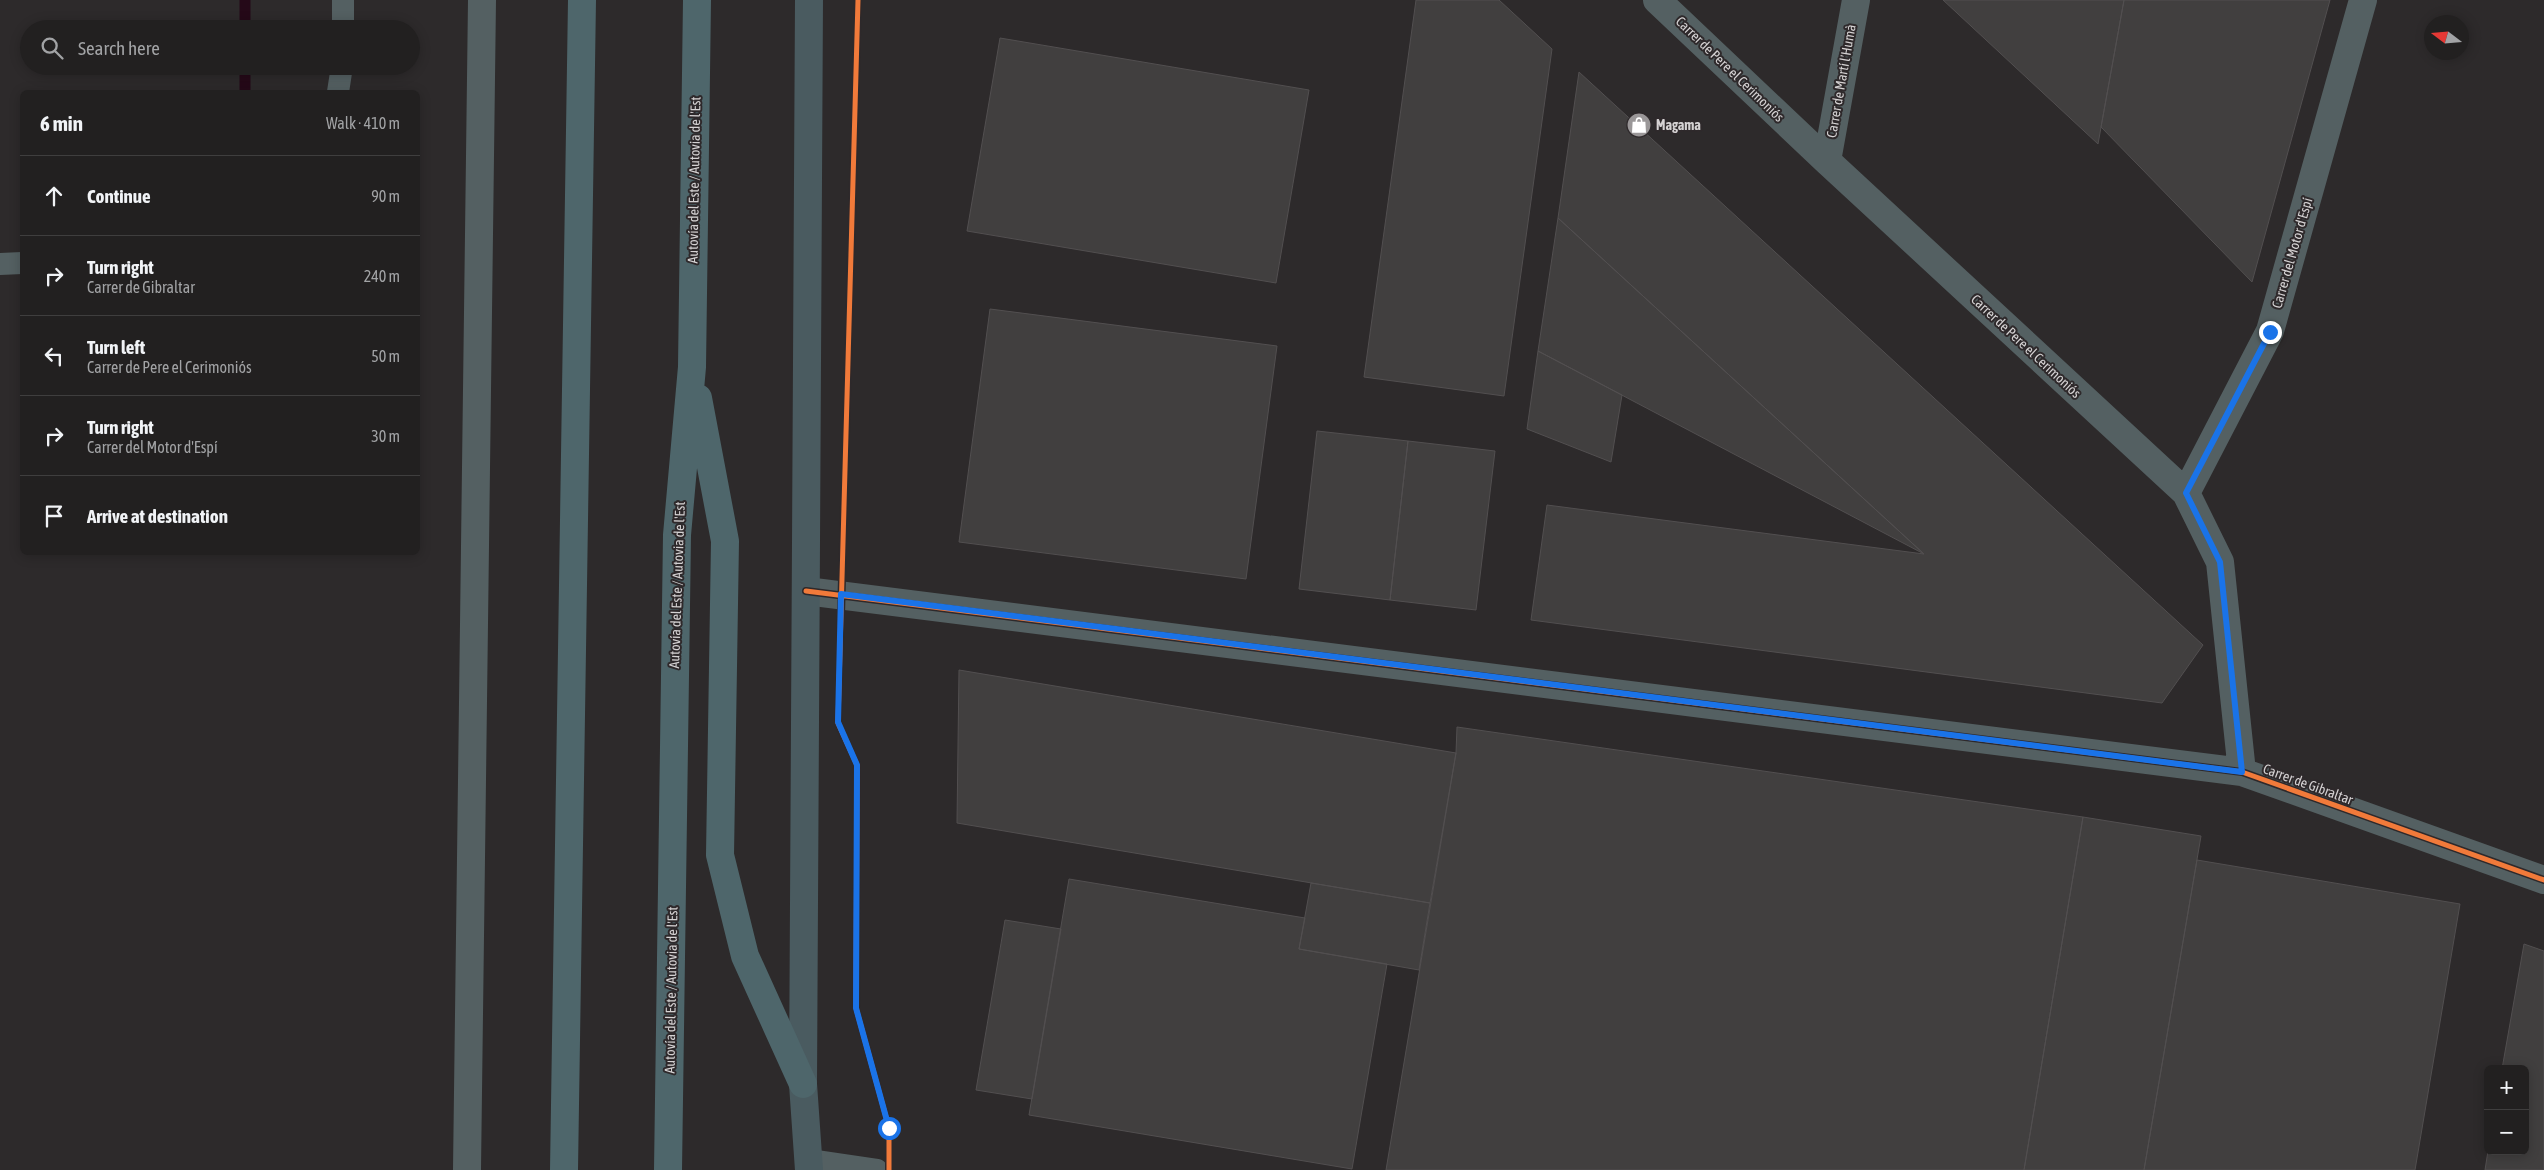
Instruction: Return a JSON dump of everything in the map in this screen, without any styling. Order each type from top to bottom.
[{"type":"highway","points":[[564,1170],[582,0]]},
{"type":"highway","name":"Autovía del Este / Autovia de l'Est","points":[[668,1170],[676,535],[692,367],[697,0]]},
{"type":"highway","points":[[692,367],[725,541],[720,855],[745,956],[803,1084]]},
{"type":"street","points":[[467,1170],[482,0]]},
{"type":"street","points":[[808,0],[803,1084],[809,1165]]},
{"type":"street","name":"Carrer de Pere el Cerimoniós","points":[[1657,0],[1826,161],[2186,493],[2220,562],[2242,772]]},
{"type":"street","name":"Carrer de Martí l'Humà","points":[[1826,161],[1856,0]]},
{"type":"street","name":"Carrer del Motor d'Espí","points":[[2186,493],[2270,332],[2362,0]]},
{"type":"street","name":"Carrer de Gibraltar","points":[[806,591],[2242,772],[2544,880]]},
{"type":"lane","points":[[342,20],[343,0]]},
{"type":"lane","points":[[338,90],[341,75]]},
{"type":"lane","points":[[0,264],[20,264]]},
{"type":"lane","points":[[809,1165],[877,1170]]},
{"type":"building","points":[[1416,0],[1499,0],[1552,49],[1504,396],[1364,377]]},
{"type":"building","points":[[1943,0],[2124,0],[2098,144]]},
{"type":"building","points":[[2124,0],[2330,0],[2252,282],[2101,127]]},
{"type":"building","points":[[1000,38],[1309,90],[1276,283],[967,231]]},
{"type":"building","points":[[1579,72],[2203,645],[2162,703],[1531,620],[1547,505],[1924,554],[1558,218]]},
{"type":"building","points":[[1558,218],[1924,554],[1538,351]]},
{"type":"building","points":[[990,309],[1277,346],[1246,579],[959,542]]},
{"type":"building","points":[[1538,351],[1622,395],[1611,462],[1527,429]]},
{"type":"building","points":[[1317,431],[1408,441],[1390,600],[1299,589]]},
{"type":"building","points":[[1408,441],[1495,451],[1476,610],[1390,600]]},
{"type":"building","points":[[959,670],[1456,753],[1430,903],[957,823]]},
{"type":"building","points":[[1457,727],[2083,817],[2024,1170],[1386,1170],[1456,753]]},
{"type":"building","points":[[2083,817],[2201,836],[2144,1170],[2024,1170]]},
{"type":"building","points":[[2197,860],[2460,904],[2415,1170],[2144,1170]]},
{"type":"building","points":[[1069,879],[1305,918],[1299,949],[1387,964],[1352,1169],[1029,1115]]},
{"type":"building","points":[[1311,883],[1430,903],[1419,970],[1299,949]]},
{"type":"building","points":[[1005,920],[1061,929],[1032,1099],[976,1090]]},
{"type":"building","points":[[2524,944],[2544,951],[2544,1170],[2485,1170],[2487,1155],[2529,1155],[2529,1065],[2503,1065]]},
{"type":"waterway","points":[[245,0],[245,20]]},
{"type":"waterway","points":[[245,75],[245,90]]},
{"type":"cycle path","points":[[858,0],[838,723],[857,765],[856,1008],[889,1128],[889,1170]]},
{"type":"cycle path","points":[[806,591],[2242,772],[2544,880]]},
{"type":"place","name":"Magama","points":[[1639,125]]},
{"type":"route","points":[[889,1128],[856,1008],[857,765],[838,722],[841,594],[2242,772],[2220,562],[2186,493],[2270,332]]}]
